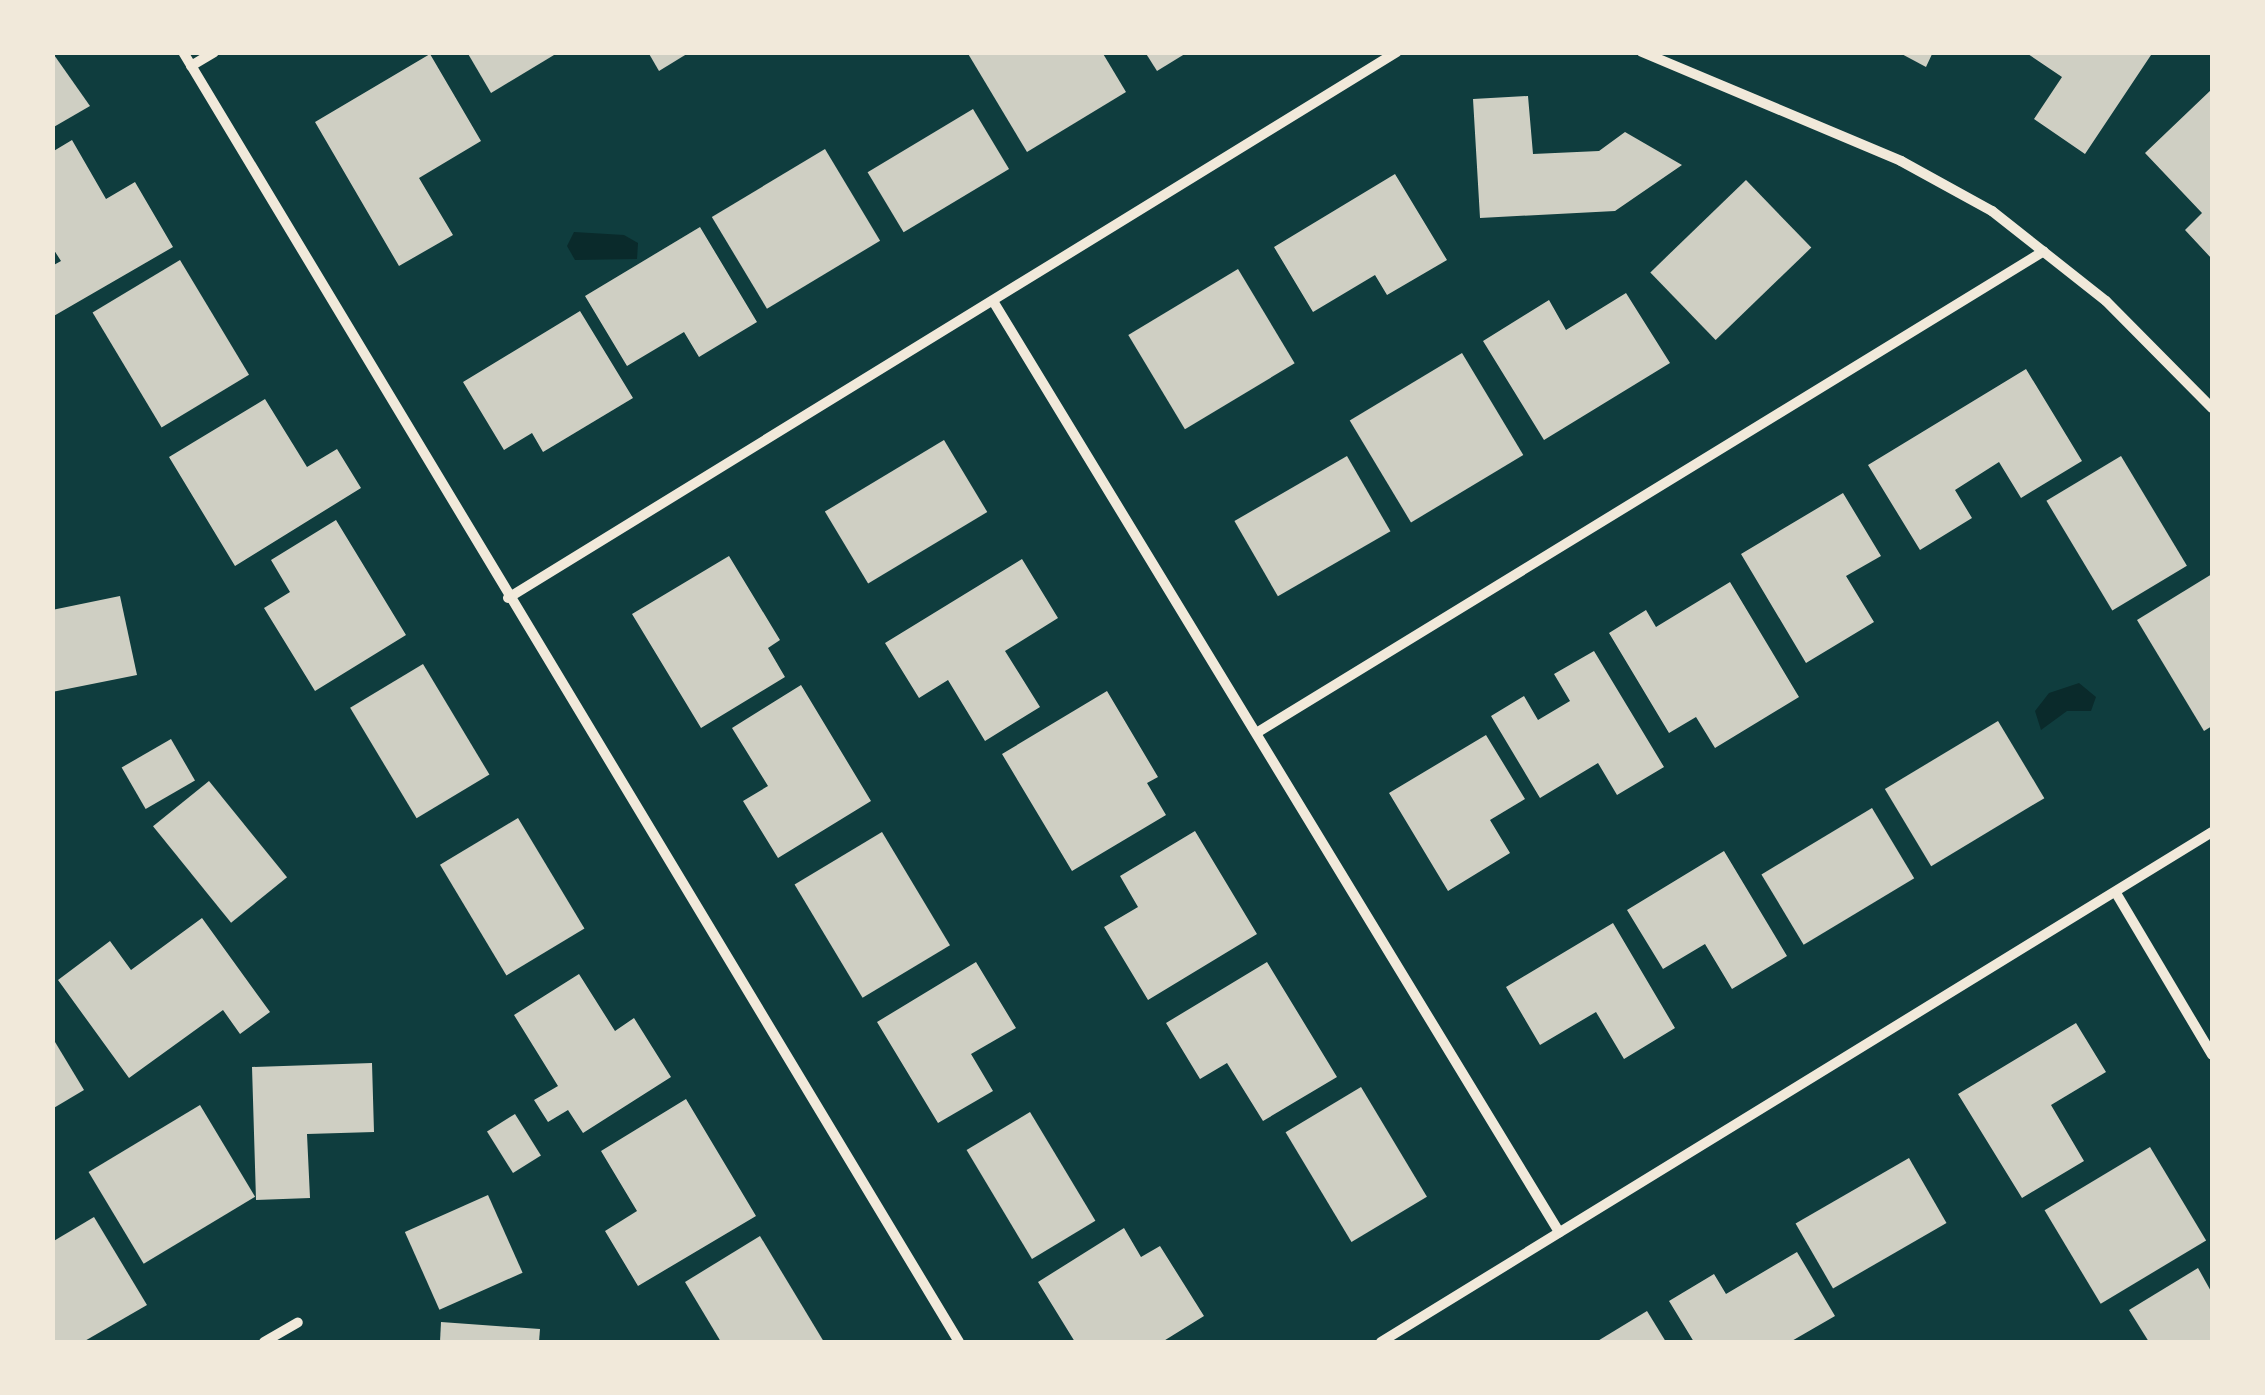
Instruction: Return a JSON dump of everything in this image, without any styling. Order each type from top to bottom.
[{"type":"street","points":[[183,52],[958,1342]]},
{"type":"street","points":[[191,66],[214,52]]},
{"type":"street","points":[[508,598],[1397,52]]},
{"type":"street","points":[[1642,52],[1900,160],[2044,251],[2212,408]]},
{"type":"street","points":[[1258,732],[2044,251]]},
{"type":"street","points":[[993,301],[1560,1232]]},
{"type":"street","points":[[1381,1342],[2212,832]]},
{"type":"street","points":[[2116,894],[2212,1055]]},
{"type":"street","points":[[264,1342],[298,1322]]},
{"type":"water","points":[[574,232],[624,235],[638,243],[637,259],[575,260],[567,246]]},
{"type":"water","points":[[2079,683],[2096,697],[2091,711],[2067,711],[2041,730],[2035,711],[2049,693]]},
{"type":"building","points":[[52,52],[90,106],[52,128]]},
{"type":"building","points":[[467,52],[559,52],[491,93]]},
{"type":"building","points":[[648,52],[690,52],[659,71]]},
{"type":"building","points":[[967,52],[1102,52],[1126,92],[1027,152]]},
{"type":"building","points":[[1145,52],[1188,52],[1157,71]]},
{"type":"building","points":[[1898,52],[1933,52],[1926,67]]},
{"type":"building","points":[[2025,52],[2153,52],[2085,154],[2034,119],[2062,77]]},
{"type":"building","points":[[430,54],[481,141],[419,178],[453,235],[399,266],[315,122]]},
{"type":"building","points":[[2212,89],[2212,259],[2185,230],[2202,213],[2145,153]]},
{"type":"building","points":[[1528,96],[1533,154],[1599,151],[1625,132],[1682,165],[1615,211],[1480,218],[1473,99]]},
{"type":"building","points":[[973,109],[1009,169],[904,232],[868,172]]},
{"type":"building","points":[[72,140],[106,199],[135,182],[173,247],[52,317],[52,266],[61,261],[52,247],[52,152]]},
{"type":"building","points":[[825,149],[880,241],[767,309],[712,217]]},
{"type":"building","points":[[1395,174],[1447,260],[1387,295],[1375,275],[1313,312],[1274,247]]},
{"type":"building","points":[[1746,180],[1811,248],[1716,340],[1650,272]]},
{"type":"building","points":[[700,227],[757,322],[699,357],[684,332],[627,366],[585,296]]},
{"type":"building","points":[[180,260],[249,375],[162,427],[93,313]]},
{"type":"building","points":[[1238,269],[1295,363],[1185,429],[1128,335]]},
{"type":"building","points":[[1626,293],[1670,363],[1544,440],[1483,341],[1549,300],[1566,330]]},
{"type":"building","points":[[580,311],[633,398],[543,452],[532,433],[504,450],[463,382]]},
{"type":"building","points":[[1462,353],[1523,455],[1411,522],[1350,420]]},
{"type":"building","points":[[2026,369],[2082,461],[2021,498],[1999,462],[1955,490],[1972,518],[1920,550],[1868,465]]},
{"type":"building","points":[[265,399],[307,467],[337,449],[361,488],[235,566],[169,457]]},
{"type":"building","points":[[944,440],[987,512],[868,584],[825,512]]},
{"type":"building","points":[[1347,456],[1390,531],[1278,596],[1234,521]]},
{"type":"building","points":[[2121,456],[2187,566],[2112,611],[2046,501]]},
{"type":"building","points":[[1843,493],[1881,556],[1846,576],[1874,622],[1806,663],[1741,554]]},
{"type":"building","points":[[336,520],[406,635],[315,691],[264,608],[290,592],[271,560]]},
{"type":"building","points":[[729,556],[780,640],[768,648],[785,677],[701,728],[632,614]]},
{"type":"building","points":[[1022,559],[1058,618],[1005,651],[1040,707],[985,741],[948,680],[919,698],[885,643]]},
{"type":"building","points":[[2212,574],[2212,726],[2204,731],[2137,620]]},
{"type":"building","points":[[1730,582],[1799,697],[1715,748],[1696,717],[1669,733],[1609,633],[1646,610],[1656,627]]},
{"type":"building","points":[[120,596],[137,675],[52,692],[52,610]]},
{"type":"building","points":[[1594,651],[1664,767],[1617,795],[1598,763],[1540,798],[1491,716],[1524,696],[1538,720],[1570,701],[1554,674]]},
{"type":"building","points":[[423,664],[489,775],[417,818],[350,708]]},
{"type":"building","points":[[801,685],[871,801],[778,858],[743,801],[768,786],[732,728]]},
{"type":"building","points":[[1107,691],[1158,777],[1147,783],[1166,815],[1072,871],[1002,754]]},
{"type":"building","points":[[1998,721],[2044,798],[1931,866],[1885,789]]},
{"type":"building","points":[[1486,735],[1525,799],[1490,820],[1510,853],[1448,891],[1389,793]]},
{"type":"building","points":[[171,739],[195,781],[146,809],[122,768]]},
{"type":"building","points":[[209,781],[287,877],[231,923],[153,826]]},
{"type":"building","points":[[1872,808],[1914,878],[1804,945],[1761,874]]},
{"type":"building","points":[[518,818],[584,929],[506,975],[440,865]]},
{"type":"building","points":[[1195,831],[1257,934],[1148,1000],[1104,927],[1138,907],[1120,876]]},
{"type":"building","points":[[882,832],[950,945],[863,998],[795,885]]},
{"type":"building","points":[[1724,851],[1787,956],[1732,989],[1705,944],[1663,969],[1627,910]]},
{"type":"building","points":[[202,918],[270,1012],[240,1034],[223,1010],[129,1078],[58,980],[110,941],[131,970]]},
{"type":"building","points":[[1613,923],[1675,1028],[1624,1059],[1596,1012],[1540,1045],[1506,987]]},
{"type":"building","points":[[976,962],[1016,1028],[971,1054],[993,1091],[938,1123],[877,1022]]},
{"type":"building","points":[[1267,962],[1337,1077],[1263,1121],[1227,1063],[1200,1079],[1166,1023]]},
{"type":"building","points":[[579,974],[615,1031],[634,1018],[671,1077],[583,1133],[568,1110],[548,1122],[534,1100],[558,1086],[514,1015]]},
{"type":"building","points":[[2076,1023],[2106,1072],[2051,1105],[2084,1161],[2022,1198],[1958,1094]]},
{"type":"building","points":[[52,1037],[84,1090],[52,1109]]},
{"type":"building","points":[[372,1063],[374,1132],[307,1134],[310,1198],[256,1200],[252,1067]]},
{"type":"building","points":[[1361,1087],[1427,1197],[1351,1242],[1286,1132]]},
{"type":"building","points":[[686,1099],[756,1216],[638,1286],[605,1231],[637,1211],[601,1151]]},
{"type":"building","points":[[200,1105],[255,1197],[144,1264],[89,1172]]},
{"type":"building","points":[[1030,1112],[1095,1221],[1032,1259],[967,1150]]},
{"type":"building","points":[[515,1114],[541,1156],[513,1173],[487,1131]]},
{"type":"building","points":[[2150,1147],[2206,1240],[2101,1304],[2045,1210]]},
{"type":"building","points":[[1909,1158],[1946,1223],[1833,1288],[1796,1224]]},
{"type":"building","points":[[488,1195],[523,1273],[439,1310],[405,1232]]},
{"type":"building","points":[[94,1217],[147,1305],[83,1342],[52,1342],[52,1242]]},
{"type":"building","points":[[1124,1228],[1141,1257],[1160,1246],[1204,1316],[1162,1342],[1075,1342],[1038,1282]]},
{"type":"building","points":[[760,1236],[824,1342],[721,1342],[685,1282]]},
{"type":"building","points":[[1797,1252],[1835,1316],[1790,1342],[1694,1342],[1669,1301],[1714,1274],[1726,1294]]},
{"type":"building","points":[[2198,1268],[2212,1293],[2212,1342],[2149,1342],[2129,1310]]},
{"type":"building","points":[[1647,1311],[1666,1342],[1596,1342]]},
{"type":"building","points":[[441,1322],[540,1329],[539,1342],[440,1342]]}]
